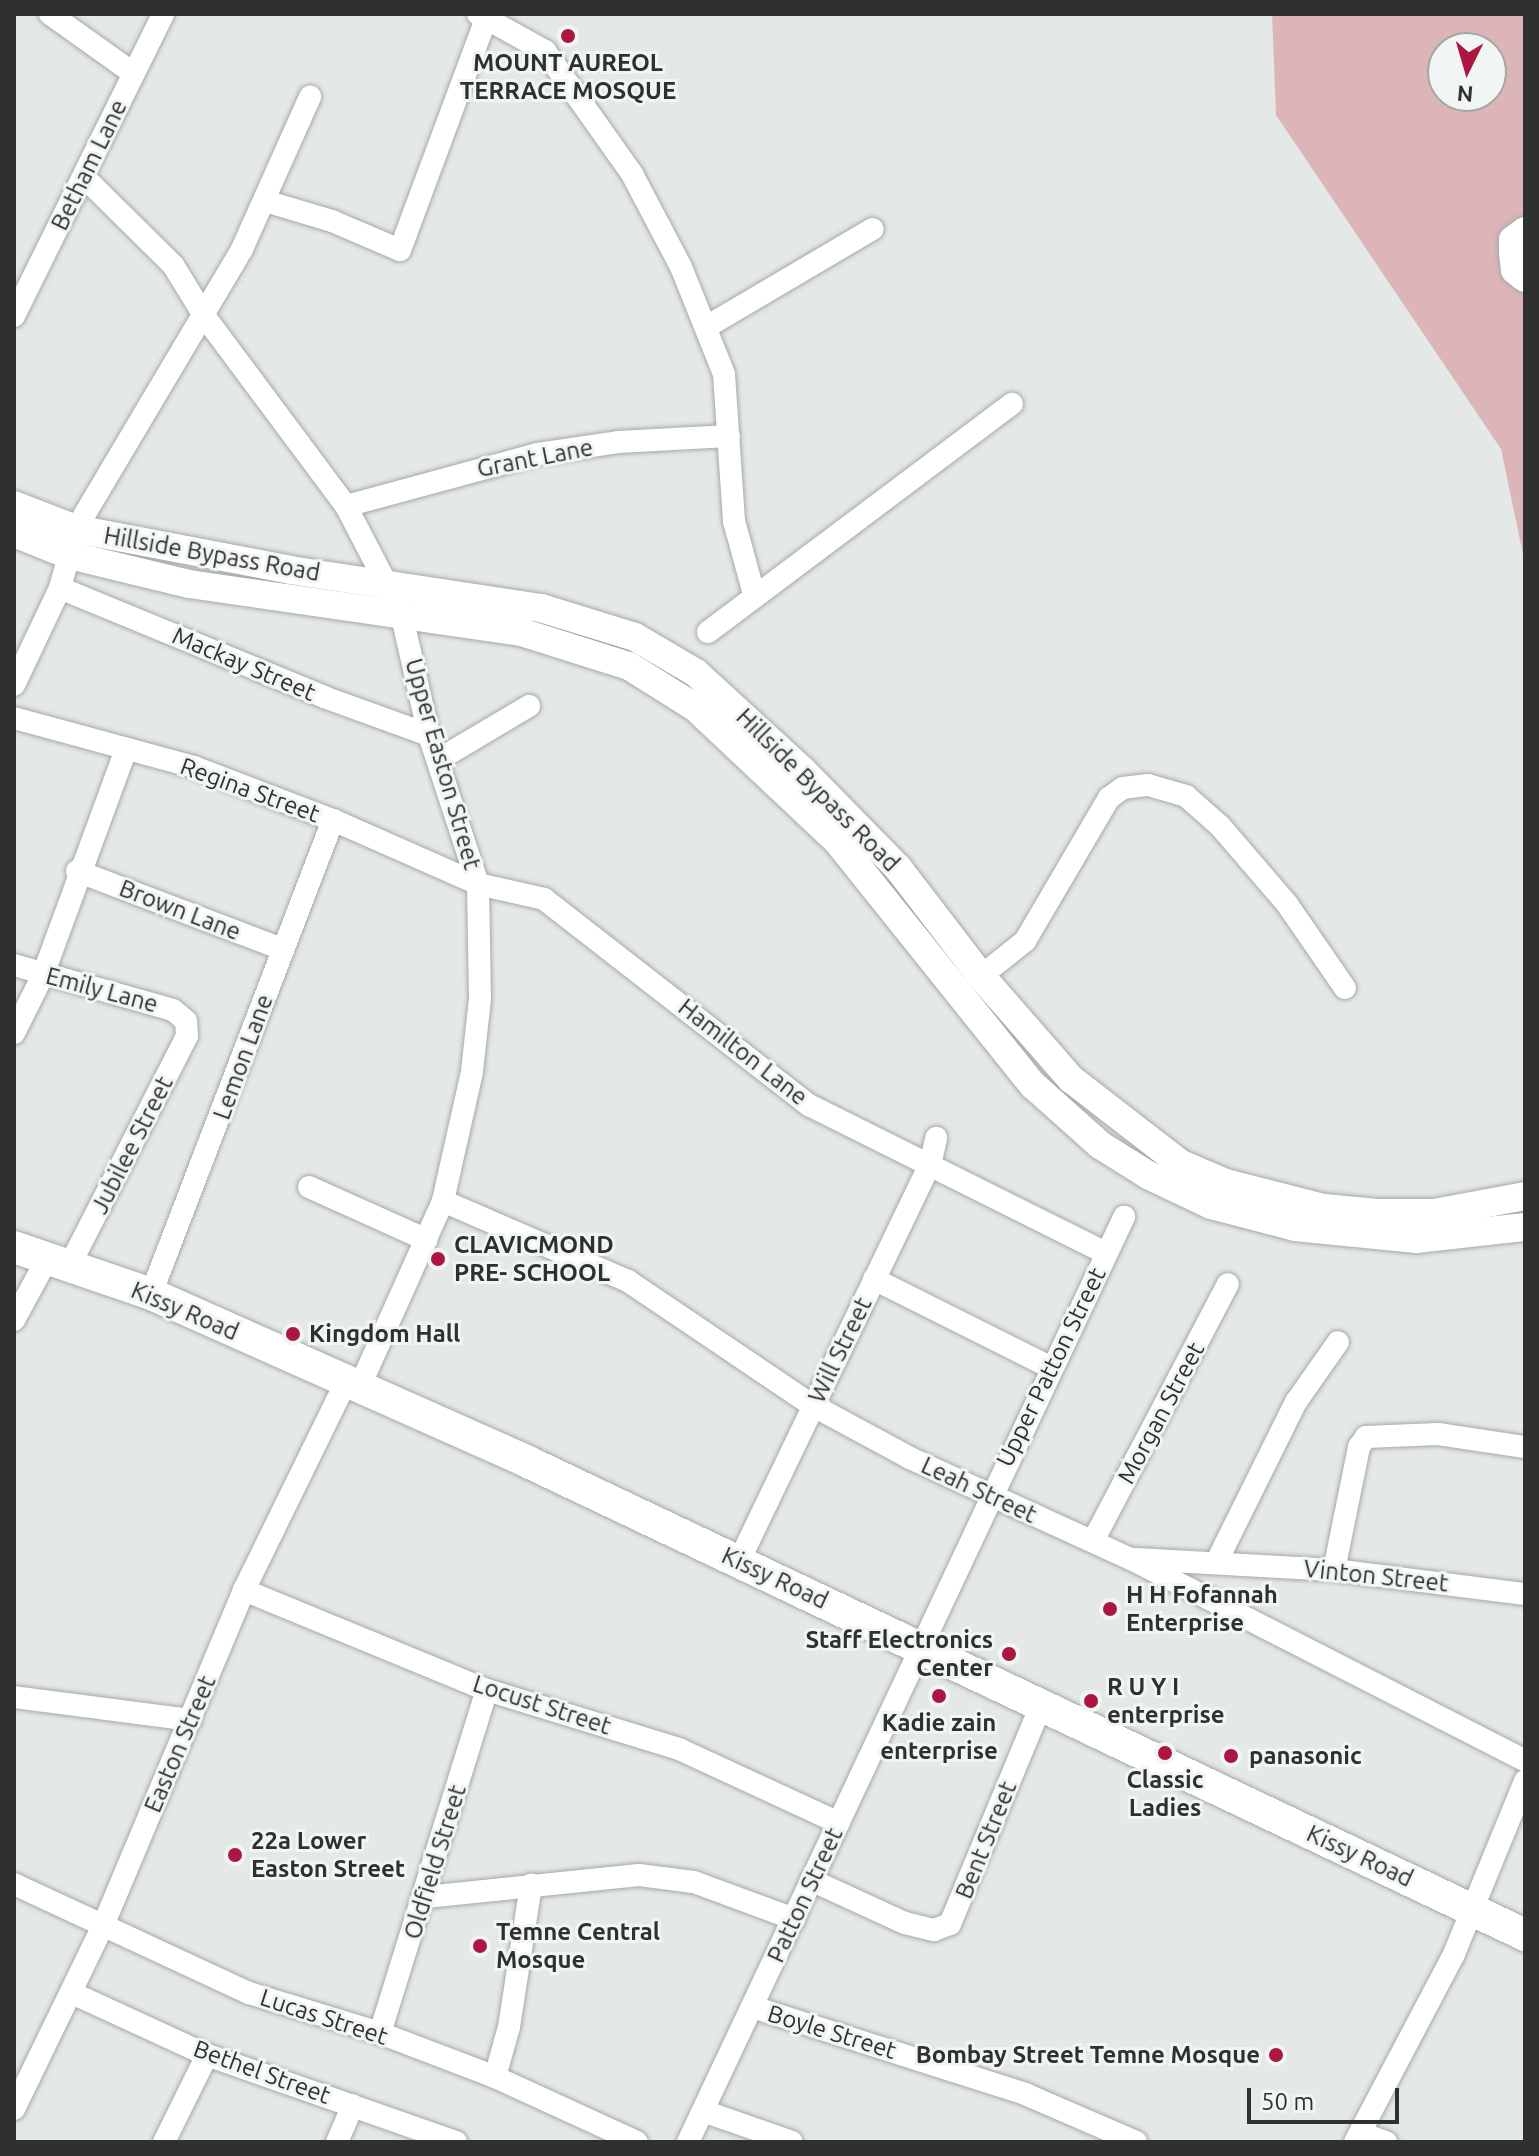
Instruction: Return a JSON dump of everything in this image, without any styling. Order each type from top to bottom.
[{"type":"main road","name":"Kissy Road","points":[[14,1247],[151,1294],[354,1383],[739,1561],[1525,1935]]},
{"type":"street","points":[[50,14],[133,73]]},
{"type":"street","name":"Betham Lane","points":[[14,316],[85,178],[163,14]]},
{"type":"street","points":[[265,201],[332,221],[400,250],[485,15],[545,51],[632,174],[708,326],[724,374],[734,521],[754,594]]},
{"type":"street","points":[[14,685],[60,588],[73,542],[205,317],[265,201],[310,97]]},
{"type":"street","name":"Upper Easton Street","points":[[85,178],[173,265],[205,317],[346,506],[401,612],[429,735],[478,884],[480,999],[472,1072],[443,1201],[427,1240],[354,1383]]},
{"type":"street","points":[[708,326],[873,229]]},
{"type":"street","points":[[1525,231],[1513,240],[1515,270],[1525,278]]},
{"type":"street","points":[[708,632],[754,594],[1012,404]]},
{"type":"street","name":"Grant Lane","points":[[346,506],[538,454],[618,442],[729,436]]},
{"type":"street","name":"Hillside Bypass Road","points":[[14,505],[73,542],[189,584],[401,612],[521,632],[580,648],[629,666],[696,708],[838,842],[1033,1085],[1100,1145],[1148,1175],[1211,1205],[1295,1227],[1416,1239],[1525,1227]]},
{"type":"street","name":"Hillside Bypass Road","points":[[14,533],[384,582],[582,618],[635,637],[696,673],[802,770],[898,868],[981,976],[1071,1079],[1181,1164],[1204,1176],[1324,1208],[1378,1213],[1434,1213],[1525,1196]]},
{"type":"street","name":"Mackay Street","points":[[60,588],[429,735]]},
{"type":"street","points":[[438,760],[529,706]]},
{"type":"street","name":"Regina Street","points":[[14,718],[194,767],[333,820],[478,884]]},
{"type":"street","points":[[14,1033],[43,975],[77,871],[126,749]]},
{"type":"street","points":[[981,976],[1025,941],[1109,798],[1123,788],[1148,785],[1186,796],[1220,826],[1287,904],[1345,988]]},
{"type":"street","name":"Lemon Lane","points":[[151,1294],[333,820]]},
{"type":"street","name":"Brown Lane","points":[[77,871],[282,949]]},
{"type":"street","name":"Hamilton Lane","points":[[478,884],[544,899],[765,1075],[809,1105],[1106,1253]]},
{"type":"street","name":"Emily Lane","points":[[14,965],[173,1010],[186,1021]]},
{"type":"street","name":"Jubilee Street","points":[[14,1320],[58,1264],[187,1036],[186,1021]]},
{"type":"street","name":"Will Street","points":[[739,1561],[930,1165],[936,1138]]},
{"type":"street","points":[[309,1187],[427,1240]]},
{"type":"street","name":"Leah Street","points":[[443,1201],[628,1281],[812,1405],[989,1496],[1131,1559],[1525,1761]]},
{"type":"street","name":"Upper Patton Street","points":[[920,1648],[1050,1367],[1124,1217]]},
{"type":"street","points":[[874,1279],[1050,1367]]},
{"type":"street","name":"Morgan Street","points":[[1093,1541],[1228,1284]]},
{"type":"street","points":[[1217,1561],[1296,1402],[1338,1342]]},
{"type":"street","name":"Easton Street","points":[[14,2109],[102,1928],[244,1590],[354,1383]]},
{"type":"street","points":[[1334,1570],[1359,1447],[1366,1437],[1438,1434],[1525,1447]]},
{"type":"street","name":"Vinton Street","points":[[1131,1559],[1217,1561],[1334,1570],[1525,1594]]},
{"type":"street","name":"Locust Street","points":[[244,1590],[487,1690],[679,1749],[839,1823]]},
{"type":"street","name":"Patton Street","points":[[688,2142],[920,1648]]},
{"type":"street","name":"Oldfield Street","points":[[380,2033],[426,1897],[487,1690]]},
{"type":"street","points":[[14,1697],[191,1720]]},
{"type":"street","name":"Bent Street","points":[[811,1880],[905,1923],[934,1930],[950,1924],[1041,1705]]},
{"type":"street","points":[[1386,2142],[1358,2138],[1426,2012],[1525,1781]]},
{"type":"street","points":[[426,1897],[608,1876],[694,1882],[794,1919]]},
{"type":"street","name":"Lucas Street","points":[[14,1884],[102,1928],[249,1993],[380,2033],[495,2077],[637,2142]]},
{"type":"street","points":[[495,2077],[509,2027],[531,1885]]},
{"type":"street","name":"Bethel Street","points":[[72,1993],[207,2055],[456,2142]]},
{"type":"street","name":"Boyle Street","points":[[753,2007],[1025,2094],[1136,2142]]},
{"type":"street","points":[[164,2142],[207,2055]]},
{"type":"street","points":[[337,2142],[353,2105]]},
{"type":"street","points":[[703,2111],[792,2142]]},
{"type":"shaded area","points":[[1272,14],[1525,14],[1525,564],[1501,449],[1276,115]]},
{"type":"place","name":"MOUNT AUREOL TERRACE MOSQUE","points":[[568,36]]},
{"type":"place","name":"CLAVICMOND PRE- SCHOOL","points":[[438,1259]]},
{"type":"place","name":"Kingdom Hall","points":[[293,1334]]},
{"type":"place","name":"H H Fofannah Enterprise","points":[[1110,1609]]},
{"type":"place","name":"Staff Electronics Center","points":[[1009,1654]]},
{"type":"place","name":"Kadie zain enterprise","points":[[939,1696]]},
{"type":"place","name":"R U Y I enterprise","points":[[1091,1701]]},
{"type":"place","name":"Classic Ladies","points":[[1165,1753]]},
{"type":"place","name":"panasonic","points":[[1231,1756]]},
{"type":"place","name":"22a Lower Easton Street","points":[[235,1855]]},
{"type":"place","name":"Temne Central Mosque","points":[[480,1946]]},
{"type":"place","name":"Bombay Street Temne Mosque","points":[[1276,2055]]}]
